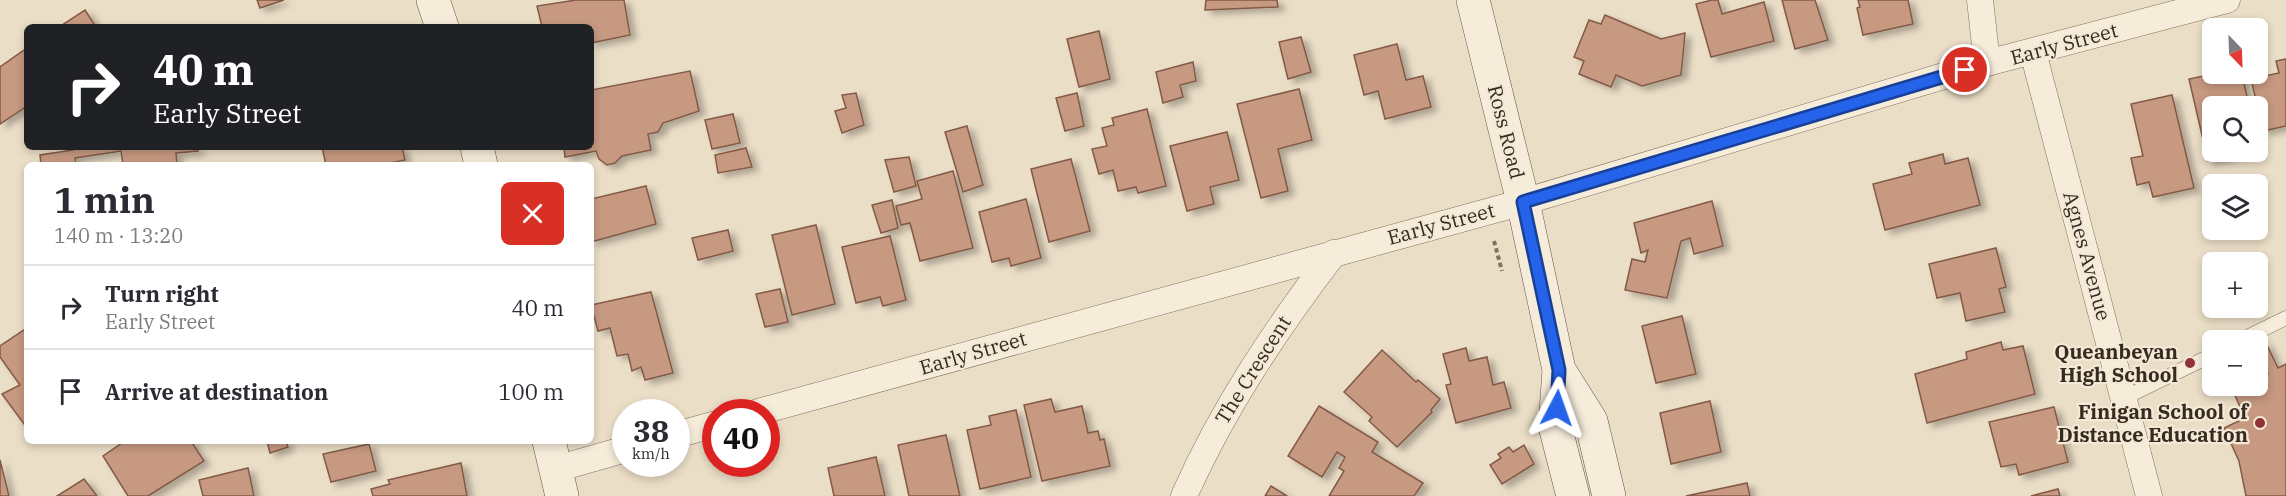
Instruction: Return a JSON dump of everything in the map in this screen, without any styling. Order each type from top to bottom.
[{"type":"street","points":[[433,0],[441,24]]},
{"type":"street","name":"Ross Road","points":[[1473,0],[1523,202],[1559,370],[1555,426],[1573,496]]},
{"type":"street","points":[[1980,0],[1987,63]]},
{"type":"street","name":"Early Street","points":[[780,406],[1523,202],[1987,63],[2227,0]]},
{"type":"street","name":"Agnes Avenue","points":[[2033,52],[2149,496]]},
{"type":"street","name":"The Crescent","points":[[1184,496],[1203,452],[1231,402],[1290,310],[1334,252]]},
{"type":"street","name":"Ross Road","points":[[1559,370],[1591,421],[1609,496]]},
{"type":"street","points":[[555,469],[612,453]]},
{"type":"lane","points":[[2261,330],[2286,318]]},
{"type":"lane","points":[[2124,398],[2202,360]]},
{"type":"building","points":[[257,0],[284,0],[260,8]]},
{"type":"building","points":[[576,0],[624,0],[630,35],[594,42],[594,24],[541,24],[537,6]]},
{"type":"building","points":[[1206,0],[1277,0],[1278,7],[1205,10]]},
{"type":"building","points":[[1718,0],[1722,14],[1764,2],[1774,41],[1711,57],[1696,4]]},
{"type":"building","points":[[1782,0],[1815,0],[1828,40],[1795,49]]},
{"type":"building","points":[[1858,0],[1908,0],[1913,24],[1863,35],[1857,8],[1860,7]]},
{"type":"building","points":[[85,10],[94,24],[64,24]]},
{"type":"building","points":[[1605,15],[1661,39],[1685,33],[1681,75],[1642,86],[1616,75],[1611,87],[1579,74],[1584,61],[1574,57],[1589,20],[1601,24]]},
{"type":"building","points":[[1099,31],[1110,79],[1079,87],[1067,39]]},
{"type":"building","points":[[1301,37],[1311,72],[1288,79],[1279,42]]},
{"type":"building","points":[[1397,44],[1406,80],[1423,76],[1431,107],[1385,119],[1378,91],[1364,95],[1354,55]]},
{"type":"building","points":[[24,50],[24,108],[0,124],[0,67]]},
{"type":"building","points":[[2286,59],[2286,126],[2268,130],[2268,96],[2255,96],[2252,84],[2268,84],[2268,75],[2279,73],[2276,61]]},
{"type":"building","points":[[1193,62],[1196,81],[1180,85],[1183,97],[1163,103],[1156,72]]},
{"type":"building","points":[[690,71],[699,111],[663,123],[658,132],[648,134],[651,150],[622,156],[615,163],[607,165],[599,159],[596,151],[565,157],[564,150],[594,150],[594,89]]},
{"type":"building","points":[[2202,76],[2202,84],[2244,84],[2247,96],[2202,96],[2202,135],[2189,79]]},
{"type":"building","points":[[1299,89],[1312,140],[1278,149],[1288,191],[1261,198],[1237,104]]},
{"type":"building","points":[[856,93],[864,125],[842,133],[835,111],[846,108],[842,95]]},
{"type":"building","points":[[1077,93],[1084,126],[1065,131],[1056,98]]},
{"type":"building","points":[[2172,95],[2194,188],[2153,197],[2149,182],[2137,185],[2131,158],[2143,156],[2131,104]]},
{"type":"building","points":[[1147,109],[1166,186],[1138,193],[1136,187],[1118,191],[1113,170],[1099,174],[1092,149],[1107,146],[1102,128],[1114,125],[1112,118]]},
{"type":"building","points":[[733,114],[740,143],[712,149],[705,120]]},
{"type":"building","points":[[967,126],[983,185],[963,192],[945,132]]},
{"type":"building","points":[[1227,132],[1239,180],[1210,187],[1214,204],[1187,211],[1170,146]]},
{"type":"building","points":[[746,148],[752,167],[718,173],[715,155]]},
{"type":"building","points":[[73,150],[198,150],[176,153],[177,162],[123,162],[121,151],[75,158],[76,162],[41,162],[40,155]]},
{"type":"building","points":[[323,150],[403,150],[405,160],[395,162],[325,162]]},
{"type":"building","points":[[1943,154],[1945,164],[1968,158],[1980,205],[1885,230],[1873,184],[1912,174],[1909,163]]},
{"type":"building","points":[[909,157],[916,186],[894,192],[885,160]]},
{"type":"building","points":[[1071,159],[1090,231],[1049,242],[1031,169]]},
{"type":"building","points":[[953,171],[973,248],[920,261],[910,223],[901,225],[896,206],[922,199],[917,181]]},
{"type":"building","points":[[646,186],[656,224],[594,241],[594,198]]},
{"type":"building","points":[[1026,199],[1041,258],[1011,266],[1009,258],[992,262],[979,212]]},
{"type":"building","points":[[892,200],[898,228],[881,233],[872,205]]},
{"type":"building","points":[[1712,201],[1723,246],[1694,254],[1690,238],[1681,241],[1667,298],[1625,290],[1632,259],[1645,262],[1648,250],[1641,253],[1634,223]]},
{"type":"building","points":[[816,225],[835,304],[792,315],[772,235]]},
{"type":"building","points":[[728,230],[733,251],[698,260],[692,238]]},
{"type":"building","points":[[890,236],[906,300],[883,306],[880,297],[856,303],[842,247]]},
{"type":"building","points":[[1996,248],[2006,287],[1999,289],[2005,312],[1966,321],[1960,293],[1937,298],[1929,264]]},
{"type":"building","points":[[780,289],[788,322],[765,327],[756,294]]},
{"type":"building","points":[[651,292],[673,373],[645,380],[641,367],[632,371],[628,354],[617,356],[610,328],[598,331],[594,304]]},
{"type":"building","points":[[1682,316],[1696,374],[1656,383],[1642,326]]},
{"type":"building","points":[[24,330],[24,424],[2,394],[20,385],[0,357],[0,346]]},
{"type":"building","points":[[2001,342],[2003,350],[2023,346],[2035,394],[1927,423],[1915,374],[1967,359],[1966,352]]},
{"type":"building","name":"Finigan School of Distance Education","points":[[2268,347],[2278,368],[2286,364],[2286,496],[2246,496],[2239,461],[2224,428],[2245,418],[2235,396],[2268,396]]},
{"type":"building","points":[[1466,348],[1469,361],[1487,357],[1493,385],[1504,382],[1511,408],[1456,423],[1446,385],[1451,384],[1443,354]]},
{"type":"building","points":[[1382,350],[1416,382],[1418,380],[1440,399],[1431,410],[1432,412],[1397,447],[1369,421],[1372,417],[1344,392]]},
{"type":"building","points":[[1051,399],[1055,412],[1082,406],[1088,433],[1098,431],[1100,440],[1104,439],[1110,466],[1042,481],[1024,405]]},
{"type":"building","points":[[1710,401],[1721,452],[1671,464],[1660,413]]},
{"type":"building","points":[[1319,406],[1378,442],[1372,452],[1423,483],[1414,496],[1329,496],[1344,471],[1339,468],[1345,457],[1337,452],[1322,477],[1288,456]]},
{"type":"building","points":[[2054,407],[2068,462],[2019,475],[2016,464],[2001,467],[1989,422]]},
{"type":"building","points":[[1016,410],[1031,477],[980,489],[967,430],[991,425],[989,416]]},
{"type":"building","points":[[946,435],[960,496],[909,496],[898,445]]},
{"type":"building","points":[[121,444],[193,444],[204,461],[148,496],[128,496],[103,456]]},
{"type":"building","points":[[268,444],[287,444],[288,447],[270,453]]},
{"type":"building","points":[[369,444],[376,471],[331,482],[323,454]]},
{"type":"building","points":[[1524,445],[1534,464],[1502,484],[1490,465],[1501,458],[1498,454],[1509,447],[1513,452]]},
{"type":"building","points":[[876,457],[885,496],[834,496],[828,468]]},
{"type":"building","points":[[0,460],[9,496],[0,496]]},
{"type":"building","points":[[461,463],[467,496],[373,496],[371,489],[390,484],[388,480]]},
{"type":"building","points":[[248,468],[254,496],[203,496],[199,480]]},
{"type":"building","points":[[84,479],[97,496],[57,496]]},
{"type":"building","points":[[1747,483],[1750,496],[1686,496]]},
{"type":"building","points":[[1271,486],[1287,496],[1265,496]]},
{"type":"building","points":[[2058,489],[2060,496],[2031,496]]},
{"type":"place","name":"Queanbeyan High School","points":[[2190,363]]},
{"type":"place","name":"Finigan School of Distance Education","points":[[2260,423]]},
{"type":"route","points":[[1557,408],[1559,370],[1523,202],[1965,70]]}]
